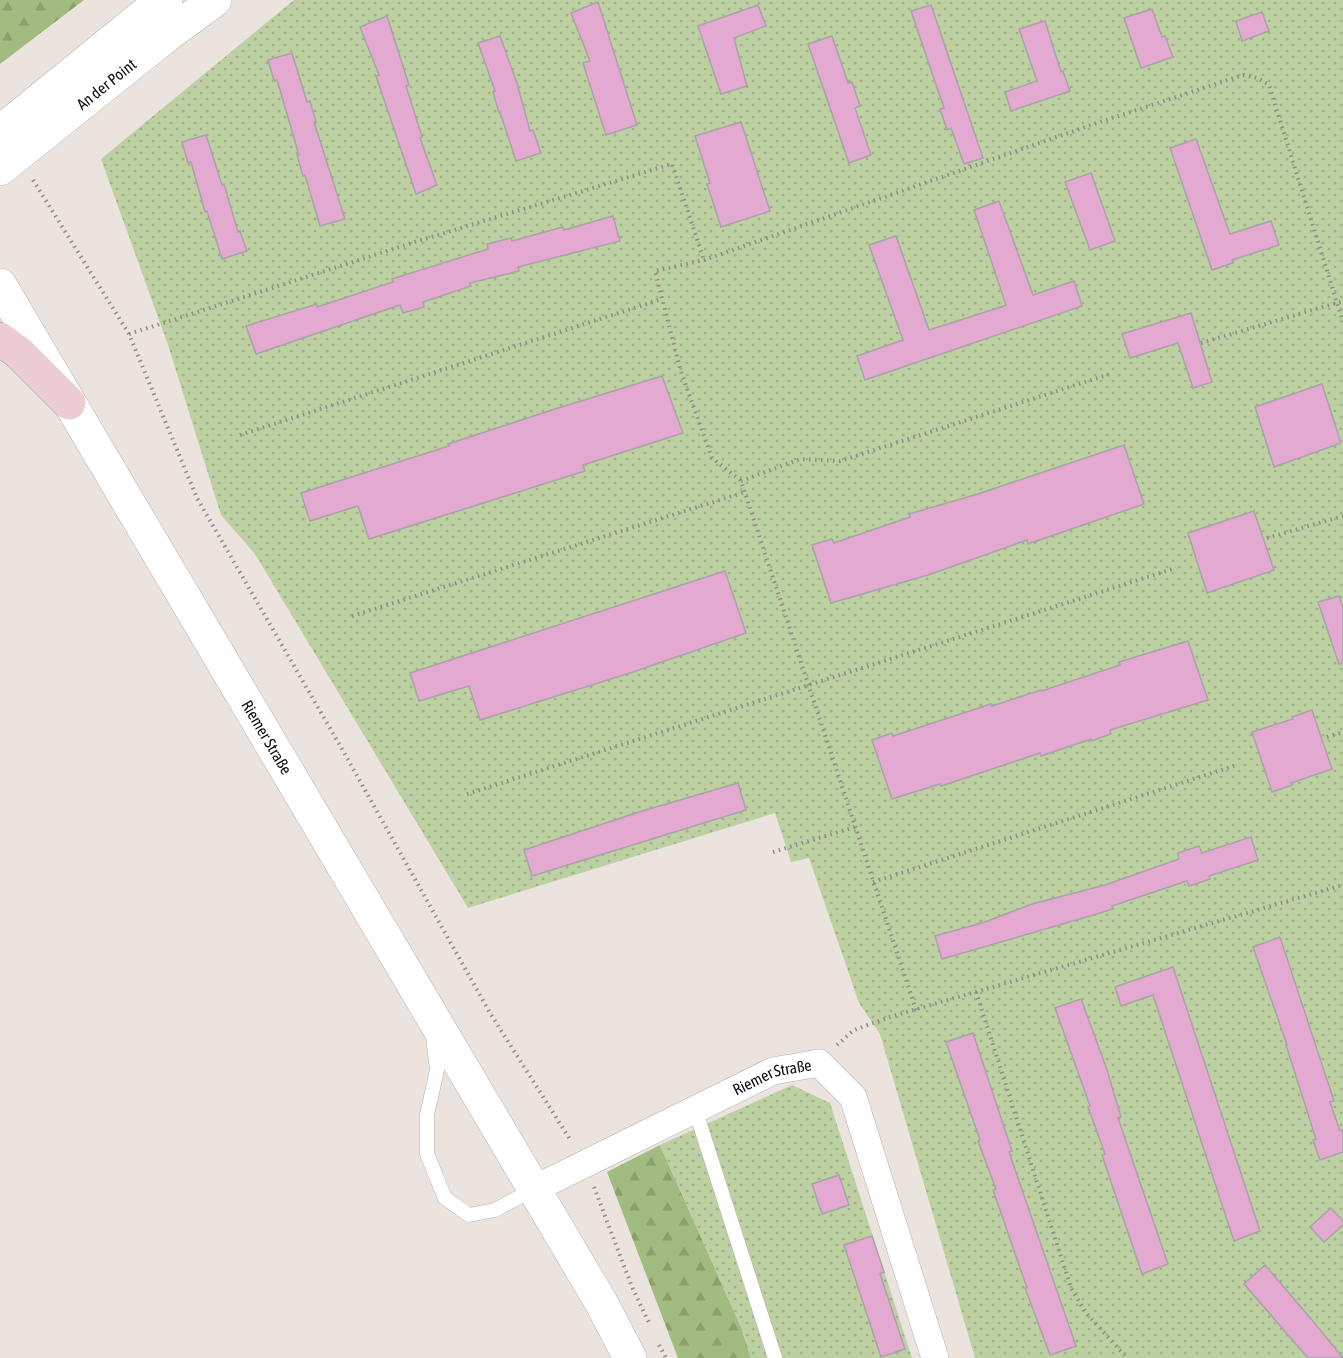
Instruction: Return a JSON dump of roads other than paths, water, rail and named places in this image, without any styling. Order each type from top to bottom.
[{"type":"highway","points":[[0,339],[18,353],[69,403]]},
{"type":"street","points":[[0,106],[132,0]]},
{"type":"street","name":"An der Point","points":[[0,132],[149,11],[166,0]]},
{"type":"street","name":"An der Point","points":[[15,172],[166,36],[215,0]]},
{"type":"street","name":"Riemer Straße","points":[[0,285],[602,1304],[630,1358]]},
{"type":"street","name":"Riemer Straße","points":[[534,1189],[773,1071],[819,1063],[853,1097],[935,1358]]},
{"type":"lane","points":[[431,1015],[437,1070],[427,1115],[428,1154],[445,1198],[469,1215],[495,1210],[534,1189]]},
{"type":"lane","points":[[695,1109],[775,1358]]}]
